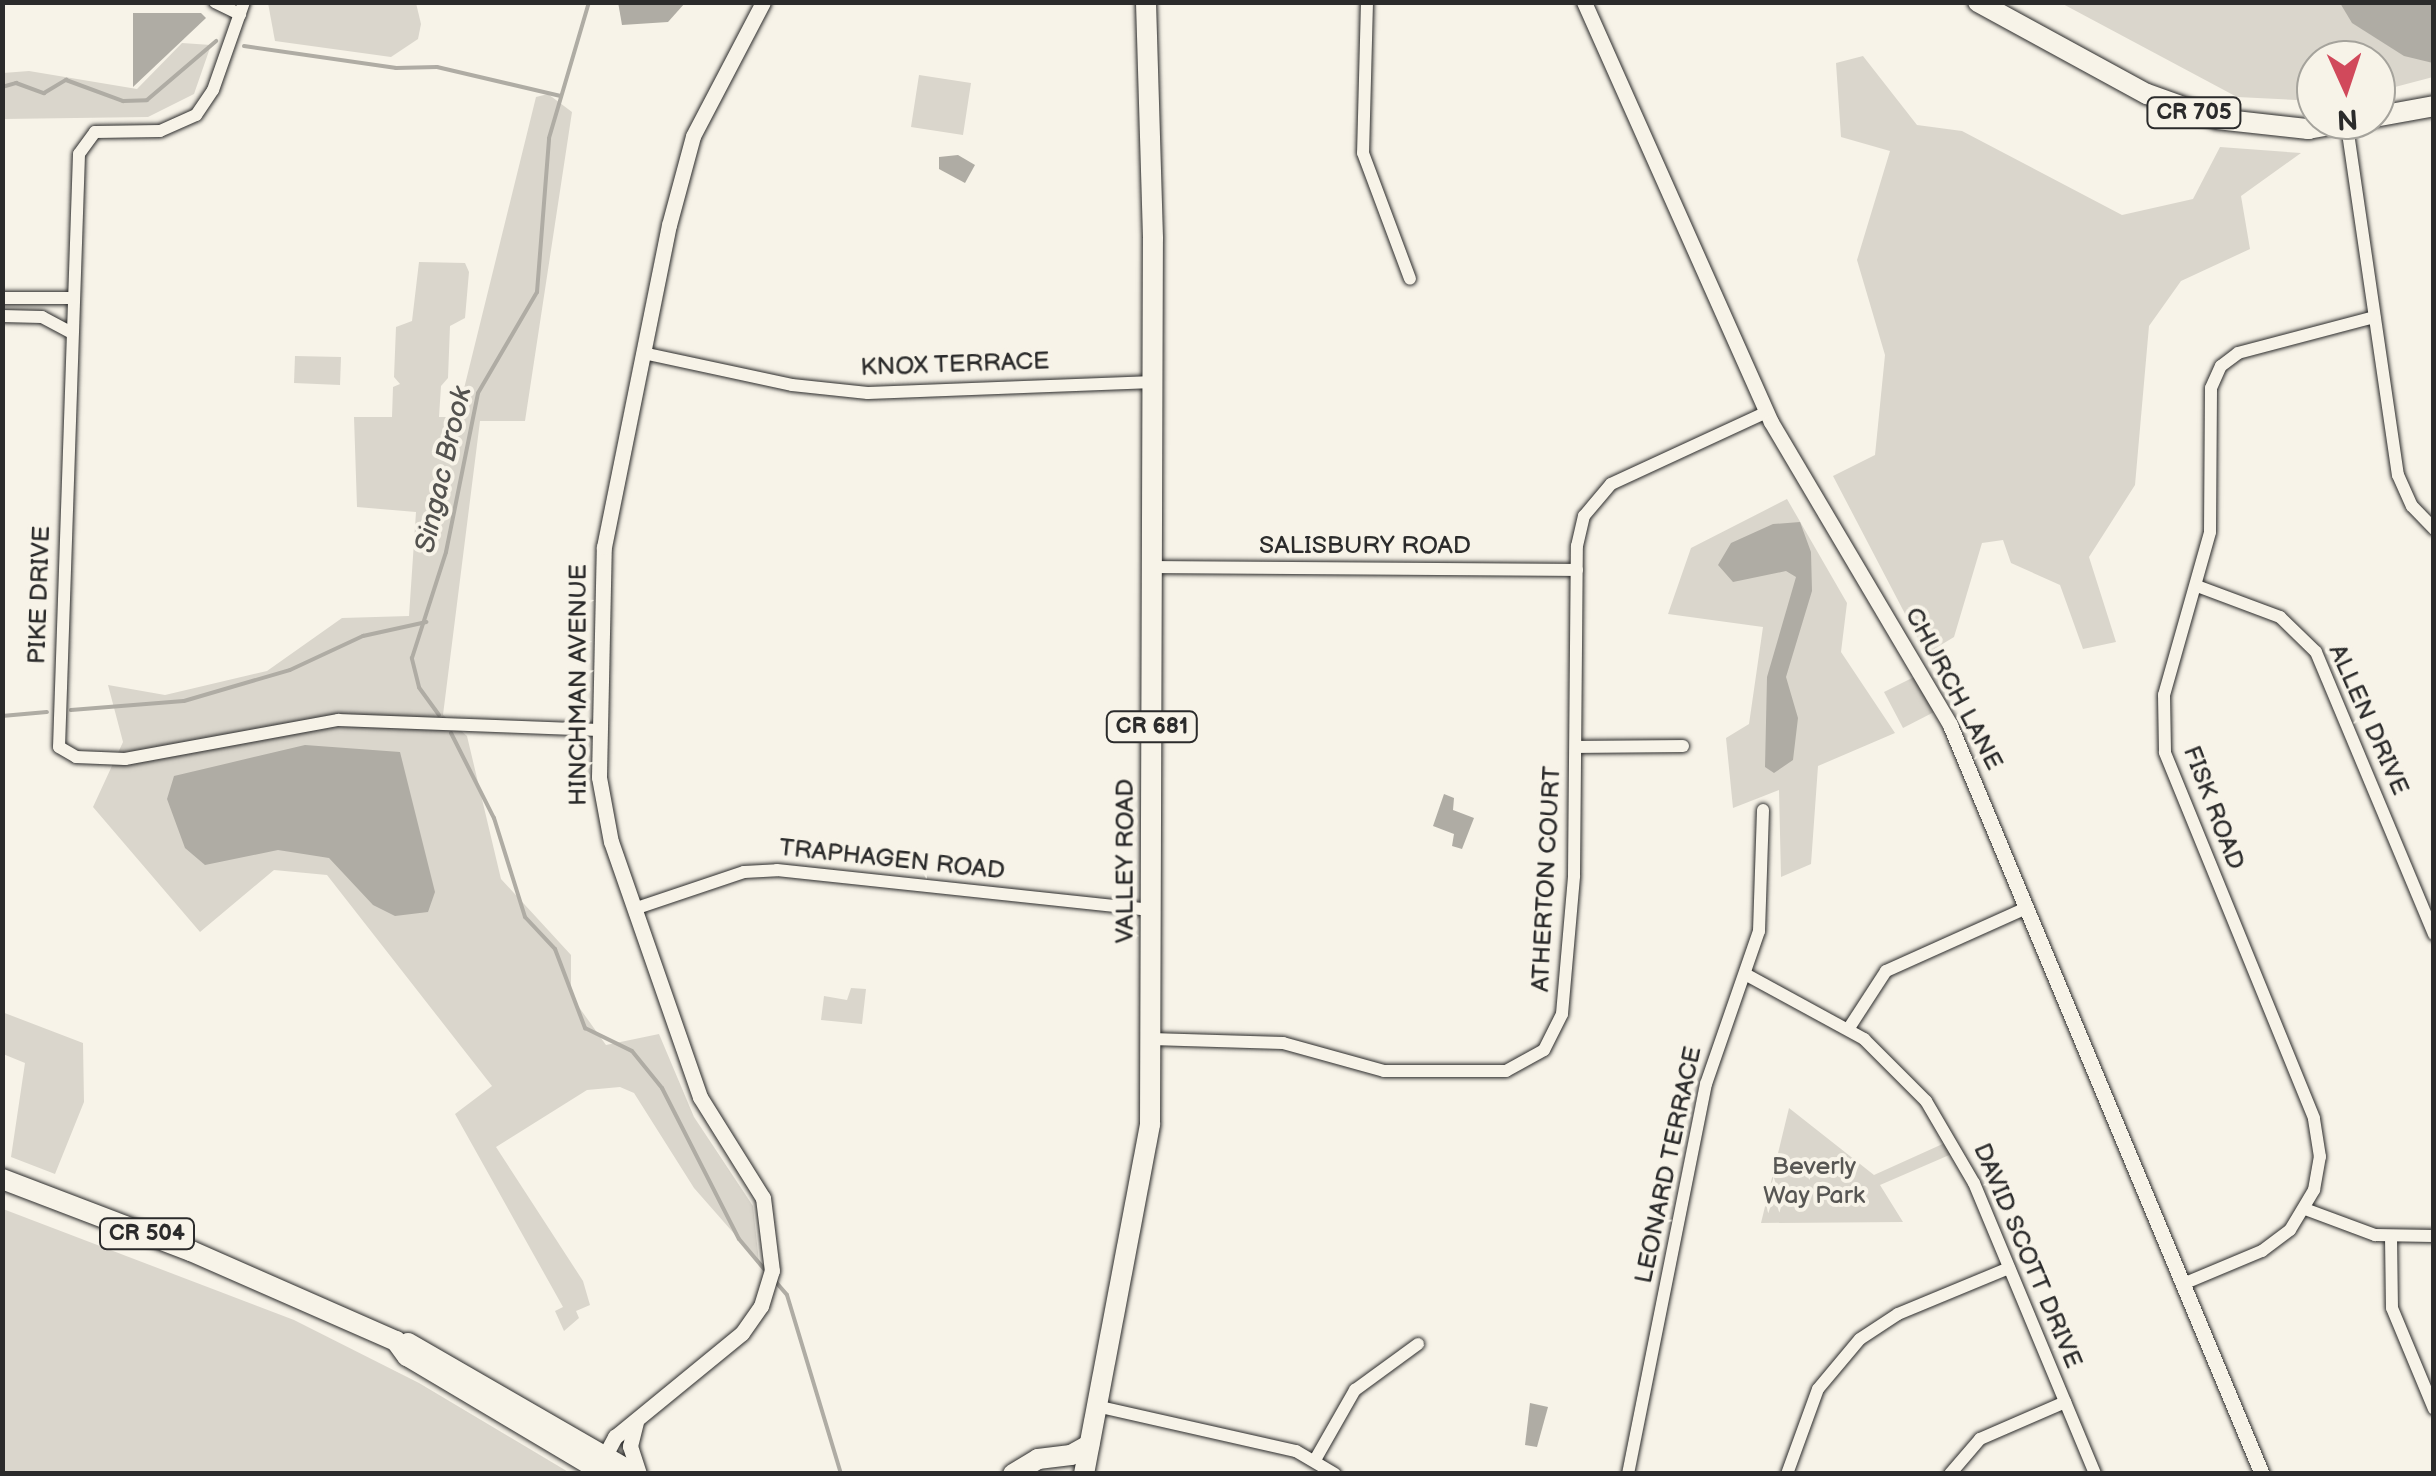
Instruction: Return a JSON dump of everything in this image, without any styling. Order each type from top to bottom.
[{"type":"main road","name":"VALLEY ROAD","points":[[1084,1472],[1148,1152],[1153,382],[1146,2]]},
{"type":"main road","name":"CR 705","points":[[1978,2],[2193,113],[2264,128],[2296,127]]},
{"type":"main road","name":"CR 705","points":[[2396,115],[2434,106]]},
{"type":"main road","name":"CR 504","points":[[2,1179],[208,1258],[439,1357],[603,1466],[637,1474]]},
{"type":"main road","points":[[1014,1474],[1027,1462],[1071,1456],[1089,1445]]},
{"type":"main road","points":[[1014,1474],[1084,1472]]},
{"type":"street","points":[[215,2],[242,8]]},
{"type":"street","name":"HINCHMAN AVENUE","points":[[603,1466],[636,1422],[742,1333],[770,1278],[772,1234],[764,1198],[700,1098],[605,820],[600,730],[601,566],[643,353],[693,136],[763,2]]},
{"type":"street","points":[[1367,2],[1363,153],[1410,279]]},
{"type":"street","name":"CHURCH LANE","points":[[1584,2],[1766,412],[1950,725],[2262,1474]]},
{"type":"street","name":"PIKE DRIVE","points":[[242,8],[213,90],[196,115],[173,129],[96,132],[83,142],[56,740],[62,750],[125,759],[338,720],[600,730]]},
{"type":"street","points":[[2349,140],[2398,475],[2412,506],[2434,529]]},
{"type":"street","points":[[2,298],[73,298]]},
{"type":"street","points":[[2,316],[42,317],[72,333]]},
{"type":"street","name":"FISK ROAD","points":[[2305,1209],[2318,1174],[2314,1118],[2165,752],[2164,695],[2210,532],[2209,401],[2222,366],[2238,353],[2374,317]]},
{"type":"street","name":"KNOX TERRACE","points":[[643,353],[792,385],[868,393],[1016,382],[1153,382]]},
{"type":"street","name":"ATHERTON COURT","points":[[1151,1039],[1283,1042],[1384,1071],[1506,1071],[1534,1060],[1562,1014],[1576,747],[1580,530],[1600,492],[1766,412]]},
{"type":"street","name":"SALISBURY ROAD","points":[[1152,567],[1577,570]]},
{"type":"street","name":"ALLEN DRIVE","points":[[2197,586],[2280,617],[2316,652],[2434,934]]},
{"type":"street","points":[[1576,747],[1683,746]]},
{"type":"street","name":"LEONARD TERRACE","points":[[1628,1474],[1706,1084],[1745,974],[1762,906],[1762,810]]},
{"type":"street","name":"TRAPHAGEN ROAD","points":[[634,908],[744,872],[777,870],[1151,910]]},
{"type":"street","points":[[1849,1028],[1886,971],[2026,908]]},
{"type":"street","name":"DAVID SCOTT DRIVE","points":[[1745,974],[1849,1028],[1907,1078],[1944,1126],[2095,1474]]},
{"type":"street","points":[[2183,1284],[2262,1251],[2305,1209],[2391,1237],[2434,1236]]},
{"type":"street","points":[[2391,1237],[2392,1308],[2434,1410]]},
{"type":"street","points":[[1787,1474],[1818,1389],[1860,1338],[1898,1314],[2008,1268]]},
{"type":"street","points":[[1315,1460],[1355,1390],[1418,1344]]},
{"type":"street","points":[[1950,1474],[1980,1440],[2064,1402]]},
{"type":"street","points":[[1096,1406],[1315,1460],[1335,1474]]},
{"type":"street","points":[[636,1422],[630,1446],[637,1474]]},
{"type":"green space","points":[[268,3],[416,3],[421,24],[418,39],[391,57],[275,41]]},
{"type":"green space","points":[[2061,3],[2433,3],[2433,77],[2396,87],[2396,40],[2296,40],[2296,100],[2237,97]]},
{"type":"green space","points":[[182,43],[211,45],[194,94],[148,117],[3,119],[3,73],[29,71],[137,89]]},
{"type":"green space","points":[[1863,56],[1917,125],[1962,131],[2122,215],[2193,199],[2220,147],[2301,153],[2241,196],[2250,249],[2181,281],[2149,326],[2135,485],[2089,557],[2116,642],[2083,649],[2060,585],[2011,563],[2003,540],[1982,543],[1954,637],[1926,654],[1833,476],[1875,455],[1885,355],[1857,260],[1890,151],[1841,137],[1836,63]]},
{"type":"green space","points":[[919,75],[971,83],[963,135],[911,127]]},
{"type":"green space","points":[[548,94],[572,112],[525,421],[480,421],[443,715],[467,736],[501,879],[571,955],[571,996],[606,1045],[659,1034],[694,1117],[753,1206],[759,1262],[694,1188],[634,1093],[620,1087],[587,1090],[496,1147],[583,1281],[590,1305],[576,1311],[579,1318],[564,1331],[555,1311],[563,1307],[455,1114],[492,1086],[327,875],[274,870],[200,932],[93,807],[123,742],[108,685],[165,695],[267,671],[342,618],[409,616],[416,512],[357,507],[354,417],[392,417],[393,387],[400,384],[394,377],[396,327],[412,321],[419,262],[465,263],[469,272],[465,318],[450,326],[448,378],[441,386],[439,417],[457,417],[536,97]]},
{"type":"green space","points":[[295,356],[341,357],[340,385],[294,383]]},
{"type":"green space","points":[[1787,499],[1847,603],[1841,652],[1895,733],[1818,766],[1811,864],[1781,877],[1779,790],[1733,808],[1726,738],[1749,724],[1763,627],[1668,614],[1691,548]]},
{"type":"green space","points":[[1918,675],[1936,711],[1903,728],[1884,692]]},
{"type":"green space","points":[[851,988],[866,989],[862,1024],[821,1020],[824,996],[847,1000]]},
{"type":"green space","points":[[2,1012],[83,1043],[84,1102],[55,1174],[11,1157],[25,1063],[3,1054]]},
{"type":"green space","name":"Beverly Way Park","points":[[1789,1108],[1874,1175],[1947,1142],[1954,1153],[1880,1185],[1903,1222],[1761,1223]]},
{"type":"green space","points":[[3,1209],[294,1320],[419,1383],[570,1473],[3,1473]]},
{"type":"shaded area","points":[[618,2],[685,3],[668,22],[622,25]]},
{"type":"shaded area","points":[[2340,3],[2433,3],[2433,63],[2404,56],[2396,51],[2396,40],[2379,40],[2352,23]]},
{"type":"shaded area","points":[[133,13],[201,13],[206,18],[133,87]]},
{"type":"shaded area","points":[[958,155],[975,165],[965,183],[939,169],[939,157]]},
{"type":"shaded area","points":[[1800,522],[1811,552],[1812,591],[1786,677],[1798,718],[1793,760],[1774,773],[1765,767],[1767,677],[1796,577],[1786,571],[1733,582],[1718,565],[1731,543],[1773,524]]},
{"type":"shaded area","points":[[305,745],[400,752],[435,892],[428,912],[395,916],[373,905],[329,858],[278,850],[205,865],[185,848],[167,799],[174,776]]},
{"type":"shaded area","points":[[1444,794],[1454,798],[1453,810],[1474,818],[1462,849],[1452,846],[1454,834],[1433,826]]},
{"type":"shaded area","points":[[1530,1403],[1548,1407],[1537,1447],[1525,1445]]},
{"type":"waterway","name":"Singac Brook","points":[[439,715],[419,687],[412,658],[446,552],[478,393],[537,292],[549,138],[589,2]]},
{"type":"waterway","points":[[2,87],[16,83],[44,93],[66,80],[123,101],[147,100],[216,41]]},
{"type":"waterway","points":[[244,46],[396,68],[437,67],[561,96]]},
{"type":"waterway","points":[[71,710],[184,701],[290,670],[363,636],[426,622]]},
{"type":"waterway","points":[[2,716],[47,712]]},
{"type":"waterway","points":[[451,733],[494,818],[525,917],[555,949],[585,1028],[632,1051],[662,1088],[739,1239],[765,1270]]},
{"type":"waterway","points":[[775,1281],[787,1295],[841,1474]]}]
